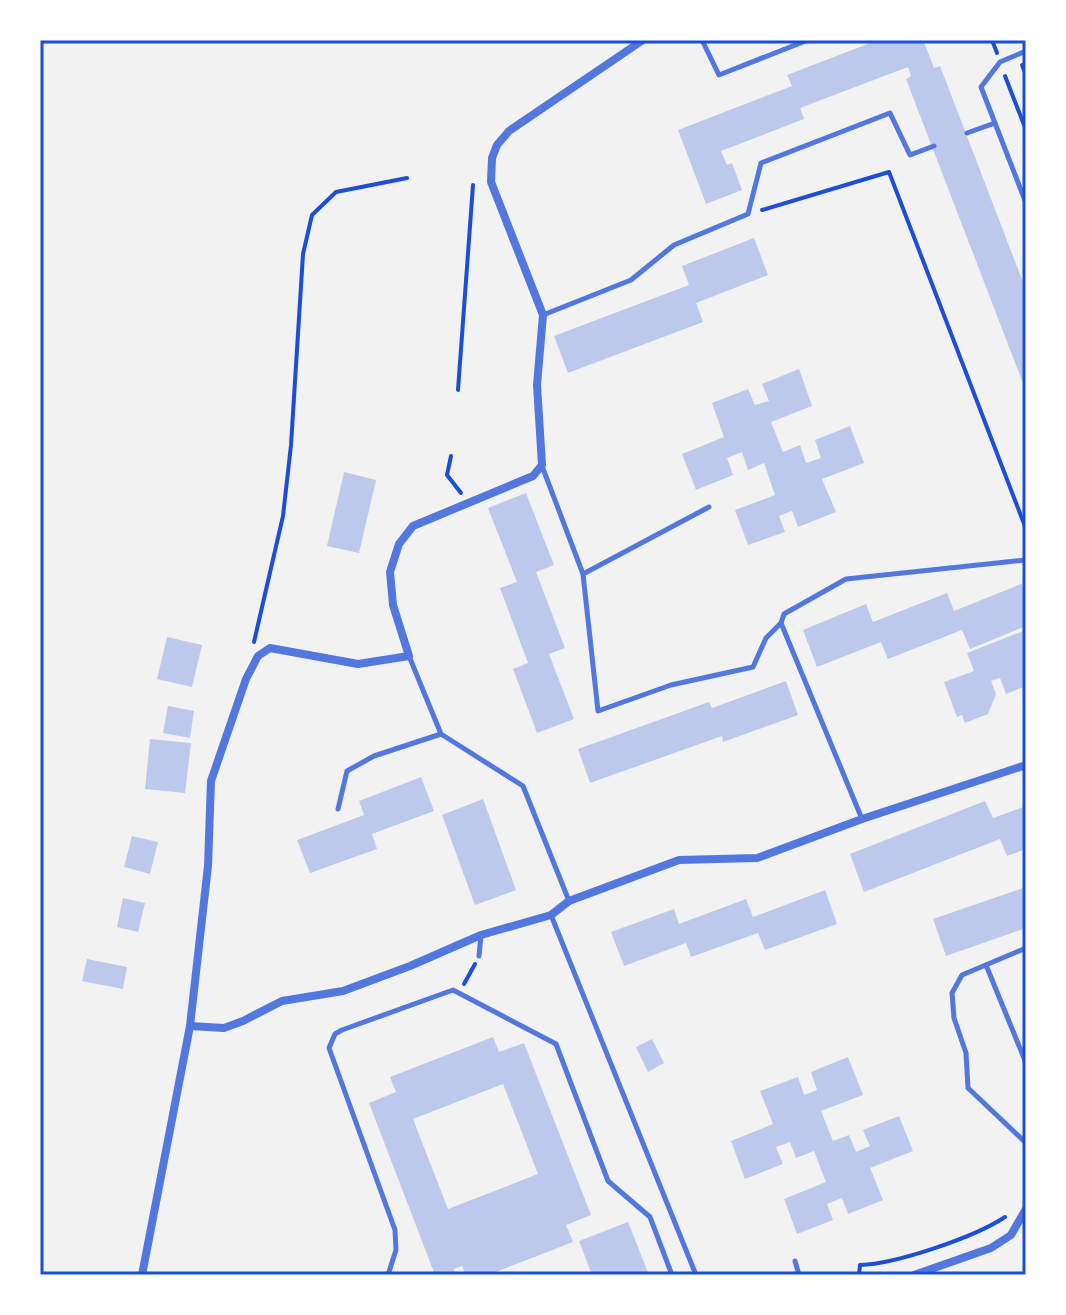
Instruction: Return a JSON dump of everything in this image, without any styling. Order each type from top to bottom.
[{"type":"street","points":[[142,1275],[190,1026],[208,866],[211,781],[246,679],[258,656],[270,648],[358,664],[409,656],[393,605],[390,572],[399,544],[413,526],[533,476],[542,465],[537,385],[543,315],[491,182],[492,158],[497,145],[509,131],[643,40]]},
{"type":"street","points":[[190,1026],[224,1028],[282,1001],[343,991],[481,935],[551,915],[569,901],[679,860],[757,858],[862,819],[1026,765]]},
{"type":"street","points":[[914,1275],[991,1248],[1011,1235],[1026,1209]]},
{"type":"lane","points":[[702,40],[719,75],[808,40]]},
{"type":"lane","points":[[1026,51],[1000,62],[981,87],[1026,203]]},
{"type":"lane","points":[[543,315],[631,280],[674,245],[748,214],[761,163],[890,113],[910,155],[934,146]]},
{"type":"lane","points":[[967,133],[995,123]]},
{"type":"lane","points":[[542,465],[583,574],[598,711],[671,685],[753,667],[766,638],[781,623],[784,614],[846,579],[1026,560]]},
{"type":"lane","points":[[583,574],[709,507]]},
{"type":"lane","points":[[781,623],[862,819]]},
{"type":"lane","points":[[409,656],[441,734],[523,786],[569,901]]},
{"type":"lane","points":[[338,809],[347,771],[374,756],[441,734]]},
{"type":"lane","points":[[551,915],[696,1275]]},
{"type":"lane","points":[[479,956],[481,935]]},
{"type":"lane","points":[[1026,948],[962,975],[952,993],[954,1018],[966,1053],[968,1088],[1026,1143]]},
{"type":"lane","points":[[986,965],[1026,1063]]},
{"type":"lane","points":[[388,1275],[396,1250],[395,1230],[329,1048],[335,1034],[342,1030],[453,990],[556,1044],[608,1181],[650,1217],[672,1275]]},
{"type":"lane","points":[[795,1261],[799,1275]]},
{"type":"path","points":[[992,40],[1026,130]]},
{"type":"path","points":[[748,214],[889,172],[1026,529]]},
{"type":"path","points":[[253,649],[283,516],[291,445],[303,254],[312,215],[336,192],[407,178]]},
{"type":"path","points":[[458,390],[473,185]]},
{"type":"path","points":[[451,456],[447,475],[470,503]]},
{"type":"path","points":[[458,993],[479,956]]},
{"type":"path","points":[[859,1275],[860,1265],[890,1262],[985,1228],[1014,1210]]},
{"type":"building","points":[[878,40],[923,40],[934,68],[940,66],[1026,290],[1026,391],[906,79],[911,76],[908,67],[800,108],[804,119],[721,151],[727,165],[732,163],[742,190],[706,204],[678,130],[792,86],[787,75]]},
{"type":"building","points":[[754,238],[768,275],[696,303],[703,322],[568,373],[554,336],[689,285],[682,266]]},
{"type":"building","points":[[799,369],[812,406],[771,422],[783,452],[800,445],[806,463],[821,458],[815,440],[850,426],[864,463],[822,479],[836,512],[798,527],[792,511],[779,516],[785,532],[748,545],[735,510],[775,495],[764,463],[748,470],[742,452],[727,458],[733,475],[696,490],[682,454],[724,437],[712,403],[748,389],[755,405],[769,401],[762,384]]},
{"type":"building","points":[[344,472],[376,480],[359,553],[327,546]]},
{"type":"building","points":[[526,493],[554,565],[536,572],[565,648],[549,654],[574,719],[537,733],[513,669],[528,663],[500,588],[517,582],[488,508]]},
{"type":"building","points":[[1026,582],[1026,626],[970,649],[962,630],[888,659],[881,642],[817,667],[803,630],[866,604],[873,622],[947,593],[954,611]]},
{"type":"building","points":[[1026,630],[1026,686],[1006,694],[1000,678],[991,681],[996,694],[988,714],[965,723],[962,715],[957,717],[944,682],[974,671],[967,653]]},
{"type":"building","points":[[167,637],[202,645],[192,687],[157,679]]},
{"type":"building","points":[[786,681],[798,715],[723,742],[722,736],[590,783],[578,749],[709,702],[712,708]]},
{"type":"building","points":[[168,706],[194,711],[190,738],[163,733]]},
{"type":"building","points":[[150,739],[191,743],[185,793],[145,789]]},
{"type":"building","points":[[421,777],[434,811],[372,834],[377,849],[310,873],[297,840],[364,815],[359,801]]},
{"type":"building","points":[[483,799],[516,890],[475,905],[442,815]]},
{"type":"building","points":[[985,801],[993,818],[1026,806],[1026,849],[1007,856],[1000,839],[864,892],[850,854]]},
{"type":"building","points":[[132,836],[158,842],[150,874],[124,867]]},
{"type":"building","points":[[1026,887],[1026,928],[946,956],[933,919]]},
{"type":"building","points":[[825,890],[837,924],[765,950],[758,933],[691,957],[686,943],[624,966],[611,932],[674,909],[679,924],[746,899],[753,917]]},
{"type":"building","points":[[123,898],[145,903],[138,932],[117,927]]},
{"type":"building","points":[[87,959],[127,967],[123,989],[82,981]]},
{"type":"building","points":[[493,1037],[499,1052],[524,1043],[591,1215],[566,1225],[573,1242],[488,1275],[466,1275],[462,1266],[454,1269],[456,1275],[435,1275],[369,1103],[396,1092],[390,1077]],"holes":[[[503,1084],[538,1174],[448,1209],[413,1119]]]},
{"type":"building","points":[[652,1039],[664,1063],[648,1072],[636,1047]]},
{"type":"building","points":[[848,1057],[863,1095],[821,1111],[833,1141],[849,1135],[856,1152],[870,1146],[863,1130],[899,1116],[913,1151],[870,1168],[883,1200],[848,1214],[842,1198],[827,1204],[833,1220],[797,1234],[784,1199],[826,1182],[814,1151],[796,1158],[790,1142],[776,1147],[783,1164],[745,1179],[731,1141],[773,1124],[760,1091],[798,1077],[804,1095],[817,1090],[811,1072]]},
{"type":"building","points":[[628,1222],[649,1275],[592,1275],[579,1241]]}]
